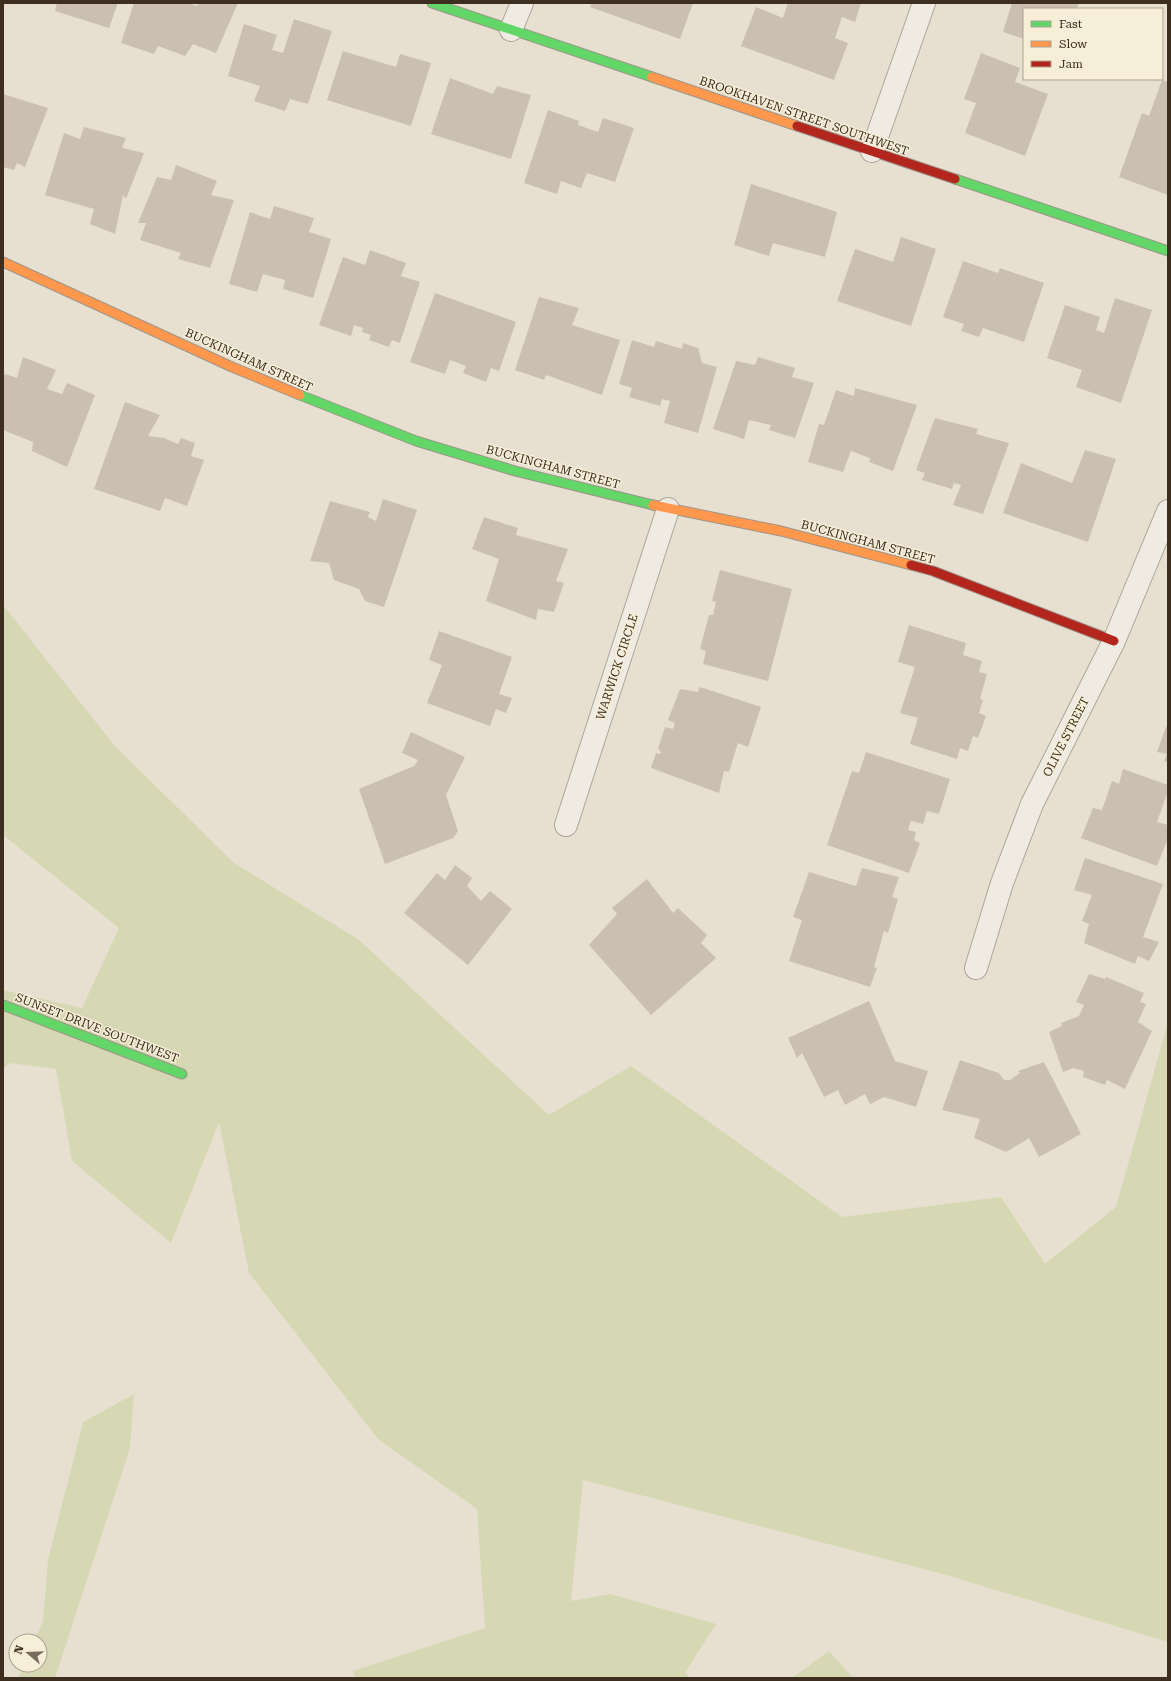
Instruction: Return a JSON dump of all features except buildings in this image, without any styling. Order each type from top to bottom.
[{"type":"street","name":"BROOKHAVEN STREET SOUTHWEST","points":[[432,3],[1168,251]]},
{"type":"street","points":[[511,30],[522,3]]},
{"type":"street","points":[[872,151],[924,3]]},
{"type":"street","name":"BUCKINGHAM STREET","points":[[3,262],[232,367],[416,441],[515,471],[668,509],[781,531],[933,571],[1114,641]]},
{"type":"street","name":"WARWICK CIRCLE","points":[[566,825],[668,509]]},
{"type":"street","name":"OLIVE STREET","points":[[976,968],[1002,883],[1032,804],[1114,641],[1168,511]]},
{"type":"street","name":"SUNSET DRIVE SOUTHWEST","points":[[3,1005],[182,1074]]},
{"type":"green space","points":[[3,605],[114,745],[234,863],[359,940],[549,1115],[631,1066],[842,1217],[1001,1197],[1045,1264],[1116,1207],[1168,1022],[1168,1642],[943,1574],[583,1480],[571,1601],[610,1594],[716,1624],[685,1673],[691,1678],[355,1678],[353,1671],[485,1628],[477,1509],[378,1439],[249,1273],[219,1122],[171,1243],[72,1161],[56,1069],[9,1063],[3,1069],[3,990],[82,1008],[119,928],[3,835]]},
{"type":"green space","points":[[134,1394],[130,1448],[55,1678],[18,1678],[20,1673],[48,1673],[48,1633],[38,1633],[43,1621],[48,1560],[83,1422]]},
{"type":"green space","points":[[829,1651],[853,1678],[792,1678]]},
{"type":"traffic: fast","points":[[432,3],[652,77]]},
{"type":"traffic: fast","points":[[955,179],[1168,251]]},
{"type":"traffic: fast","points":[[300,395],[416,441],[515,471],[653,505]]},
{"type":"traffic: fast","points":[[3,1005],[182,1074]]},
{"type":"traffic: slow","points":[[652,77],[797,126]]},
{"type":"traffic: slow","points":[[3,262],[232,367],[300,395]]},
{"type":"traffic: slow","points":[[653,505],[781,531],[911,565]]},
{"type":"traffic: jam","points":[[797,126],[955,179]]},
{"type":"traffic: jam","points":[[911,565],[933,571],[1114,641]]}]
